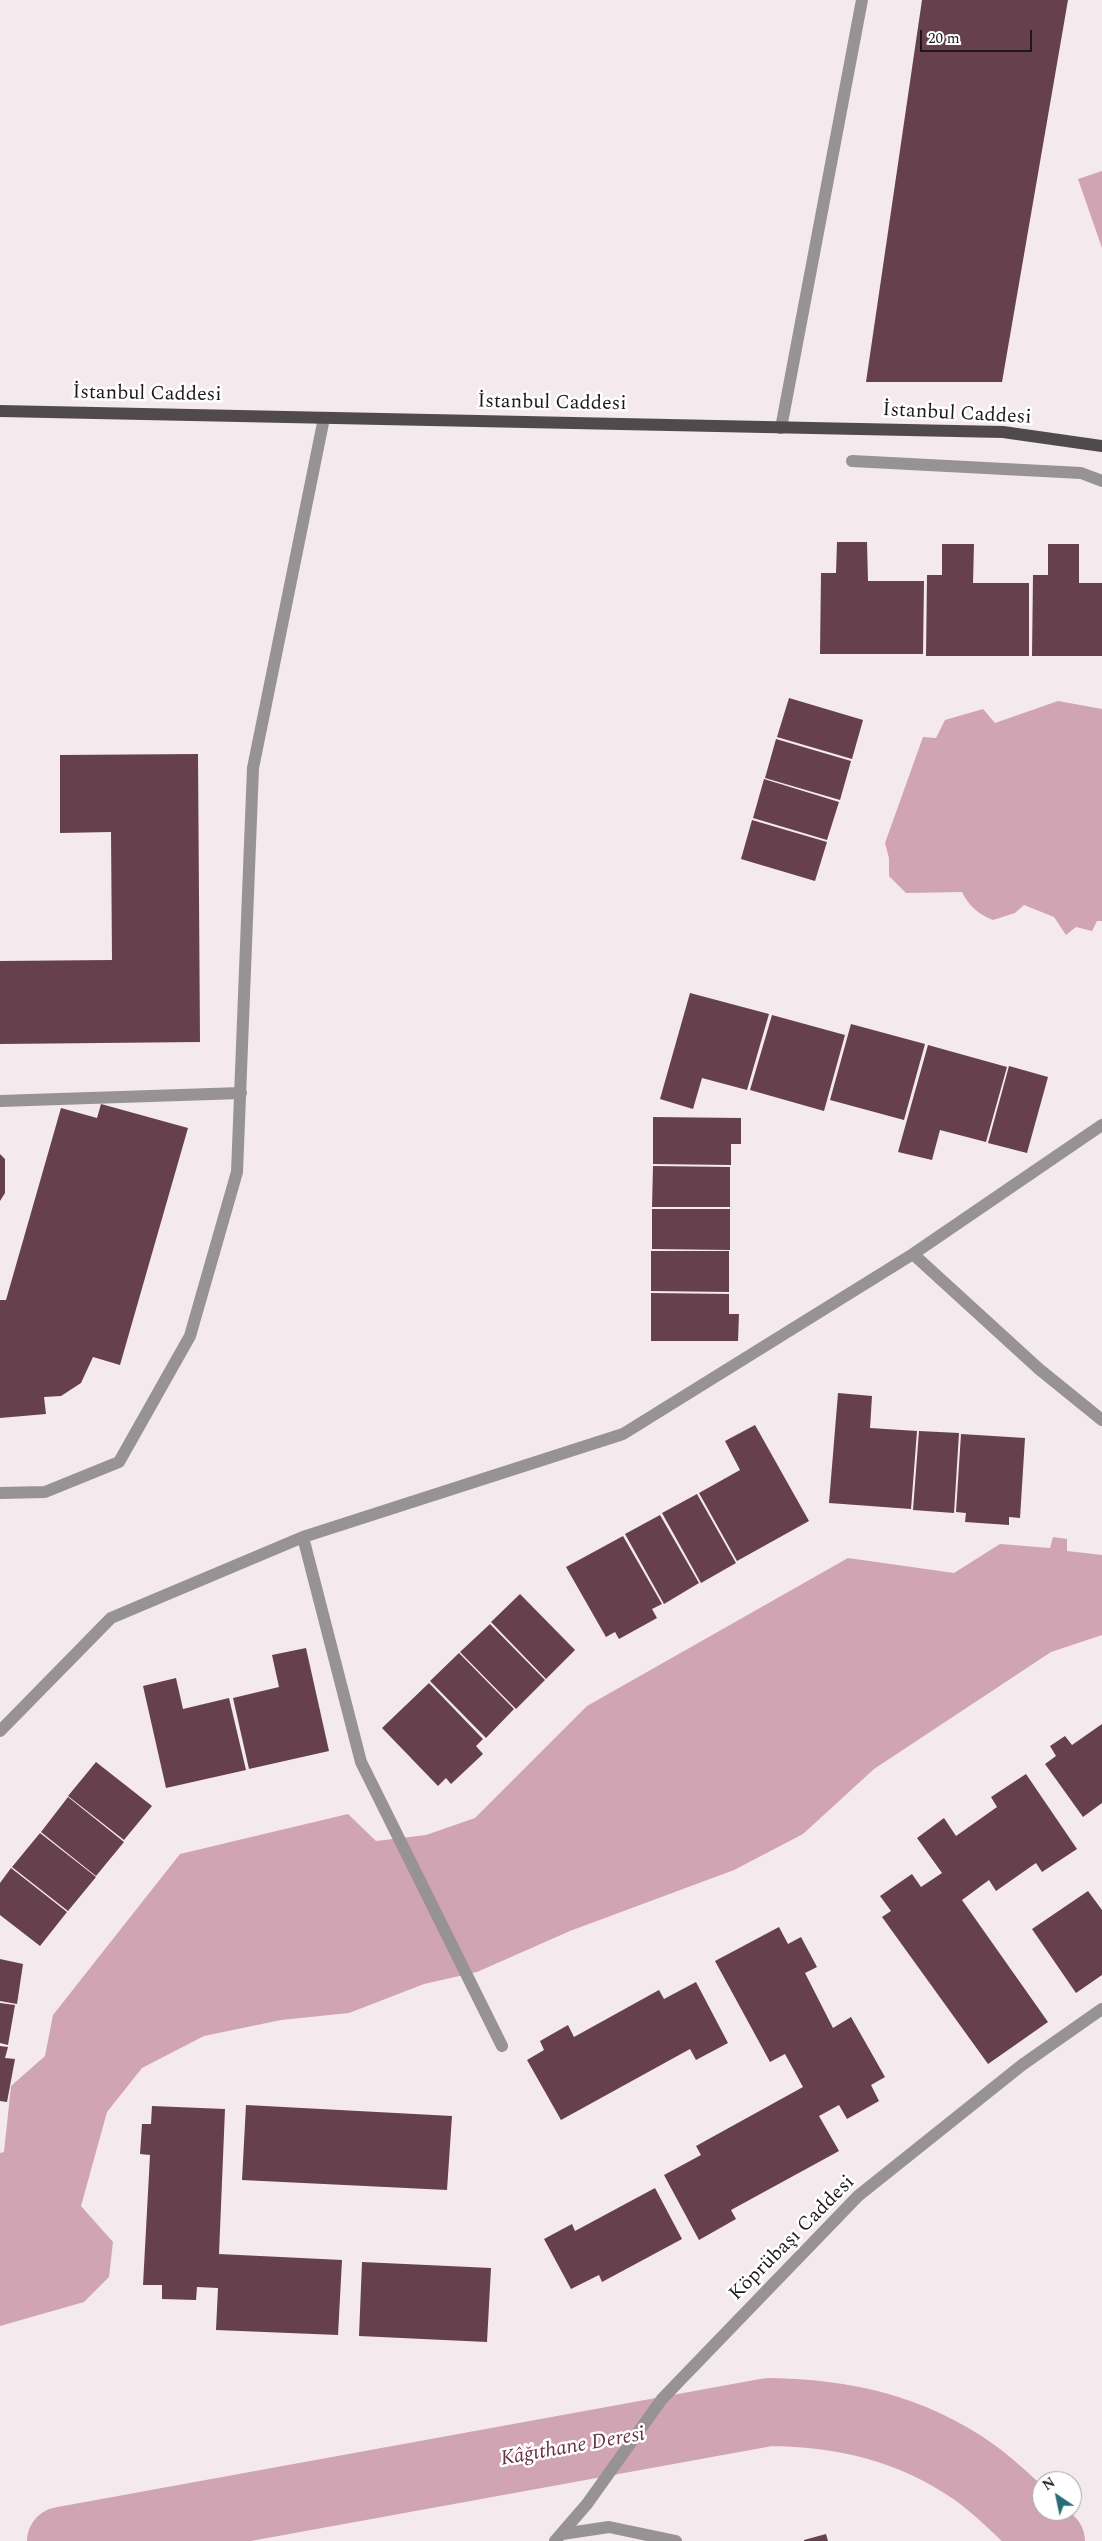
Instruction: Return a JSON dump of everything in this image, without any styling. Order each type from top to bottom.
[{"type":"main road","name":"İstanbul Caddesi","points":[[0,411],[1003,432],[1102,446]]},
{"type":"street","points":[[781,428],[862,0]]},
{"type":"street","points":[[0,1494],[44,1492],[119,1462],[190,1336],[237,1172],[254,768],[324,418]]},
{"type":"street","points":[[852,461],[1081,472],[1102,481]]},
{"type":"street","points":[[0,1102],[241,1093]]},
{"type":"street","points":[[0,1731],[111,1618],[303,1537],[623,1434],[912,1254],[1102,1125]]},
{"type":"street","points":[[912,1254],[1039,1369],[1102,1420]]},
{"type":"street","points":[[303,1537],[361,1762],[474,1986],[502,2046]]},
{"type":"street","name":"Köprübaşı Caddesi","points":[[558,2537],[587,2504],[662,2399],[858,2196],[1022,2066],[1102,2009]]},
{"type":"street","points":[[558,2537],[609,2527],[676,2541]]},
{"type":"shaded area","points":[[1102,171],[1102,248],[1078,179]]},
{"type":"shaded area","points":[[1058,701],[1102,709],[1102,921],[1097,921],[1092,931],[1076,927],[1066,935],[1054,917],[1024,905],[1015,913],[993,920],[975,909],[962,892],[906,893],[889,876],[889,858],[885,843],[923,737],[936,738],[945,720],[983,709],[995,723]]},
{"type":"shaded area","points":[[1053,1537],[1067,1539],[1067,1551],[1102,1555],[1102,1635],[1051,1652],[874,1769],[803,1834],[734,1870],[570,1931],[477,1972],[424,1984],[349,2013],[281,2020],[204,2036],[142,2068],[107,2112],[81,2206],[113,2242],[109,2277],[84,2302],[0,2326],[0,2153],[4,2152],[11,2086],[45,2056],[53,2015],[180,1854],[348,1814],[376,1841],[426,1835],[475,1818],[587,1706],[848,1558],[954,1573],[1000,1544],[1050,1548]]},
{"type":"building","points":[[922,0],[1068,0],[1002,382],[866,382]]},
{"type":"building","points":[[837,542],[867,542],[868,581],[924,581],[923,654],[820,654],[821,573],[836,573]]},
{"type":"building","points":[[942,544],[974,544],[973,583],[1029,583],[1029,656],[926,656],[927,575],[942,575]]},
{"type":"building","points":[[1048,544],[1079,544],[1079,583],[1102,583],[1102,656],[1032,656],[1033,575],[1048,575]]},
{"type":"building","points":[[789,698],[863,720],[852,759],[777,737]]},
{"type":"building","points":[[776,739],[851,761],[840,800],[765,778]]},
{"type":"building","points":[[198,754],[200,1042],[0,1044],[0,961],[112,960],[111,832],[60,833],[60,755]]},
{"type":"building","points":[[764,779],[839,802],[827,840],[753,818]]},
{"type":"building","points":[[752,820],[827,842],[815,881],[741,859]]},
{"type":"building","points":[[690,993],[769,1014],[747,1090],[702,1078],[693,1109],[660,1099]]},
{"type":"building","points":[[772,1015],[845,1035],[824,1111],[750,1090]]},
{"type":"building","points":[[851,1024],[925,1044],[904,1120],[830,1100]]},
{"type":"building","points":[[928,1045],[1007,1067],[986,1142],[940,1130],[932,1160],[898,1152]]},
{"type":"building","points":[[1009,1066],[1048,1077],[1027,1153],[988,1143]]},
{"type":"building","points":[[101,1104],[188,1128],[120,1365],[93,1357],[81,1383],[61,1396],[44,1397],[46,1414],[0,1418],[0,1300],[6,1300],[61,1108],[97,1118]]},
{"type":"building","points":[[653,1117],[741,1118],[741,1144],[731,1144],[731,1165],[653,1164]]},
{"type":"building","points":[[0,1154],[5,1159],[5,1193],[0,1201]]},
{"type":"building","points":[[653,1166],[730,1167],[730,1207],[652,1207]]},
{"type":"building","points":[[652,1209],[730,1209],[730,1250],[652,1249]]},
{"type":"building","points":[[651,1251],[729,1251],[729,1292],[651,1291]]},
{"type":"building","points":[[651,1293],[729,1294],[729,1314],[739,1314],[738,1341],[651,1341]]},
{"type":"building","points":[[838,1393],[872,1396],[870,1428],[917,1431],[911,1509],[829,1503]]},
{"type":"building","points":[[755,1425],[809,1521],[737,1561],[699,1493],[740,1470],[725,1441]]},
{"type":"building","points":[[919,1431],[959,1433],[954,1513],[913,1510]]},
{"type":"building","points":[[961,1434],[1025,1438],[1020,1518],[1009,1517],[1009,1525],[965,1522],[966,1513],[956,1512]]},
{"type":"building","points":[[697,1494],[736,1563],[701,1583],[662,1513]]},
{"type":"building","points":[[660,1515],[699,1583],[664,1604],[625,1534]]},
{"type":"building","points":[[623,1536],[662,1604],[652,1609],[657,1618],[619,1639],[615,1632],[606,1637],[566,1567]]},
{"type":"building","points":[[520,1594],[575,1650],[546,1679],[491,1622]]},
{"type":"building","points":[[490,1624],[545,1680],[516,1709],[460,1652]]},
{"type":"building","points":[[306,1648],[329,1751],[249,1769],[233,1698],[279,1687],[272,1655]]},
{"type":"building","points":[[459,1653],[514,1709],[486,1738],[430,1681]]},
{"type":"building","points":[[176,1678],[183,1709],[229,1698],[246,1770],[166,1788],[143,1686]]},
{"type":"building","points":[[429,1683],[483,1739],[476,1746],[483,1754],[451,1784],[446,1778],[438,1786],[382,1728]]},
{"type":"building","points":[[1102,1724],[1102,1803],[1083,1817],[1045,1764],[1056,1756],[1050,1746],[1065,1736],[1072,1745]]},
{"type":"building","points":[[96,1762],[152,1806],[124,1840],[68,1796]]},
{"type":"building","points":[[1026,1774],[1077,1849],[1042,1872],[1036,1863],[996,1891],[989,1880],[962,1900],[1048,2022],[988,2064],[882,1917],[891,1911],[880,1896],[912,1874],[921,1887],[942,1873],[917,1838],[944,1818],[956,1836],[997,1807],[991,1797]]},
{"type":"building","points":[[68,1797],[124,1842],[96,1876],[41,1832]]},
{"type":"building","points":[[40,1833],[96,1877],[68,1911],[12,1867]]},
{"type":"building","points":[[11,1868],[67,1912],[40,1946],[0,1915],[0,1883]]},
{"type":"building","points":[[1088,1891],[1102,1910],[1102,1975],[1076,1993],[1032,1929]]},
{"type":"building","points":[[779,1927],[788,1944],[801,1937],[817,1967],[805,1973],[833,2028],[851,2017],[885,2077],[871,2085],[879,2101],[847,2119],[839,2105],[819,2116],[839,2151],[731,2210],[736,2219],[699,2240],[664,2175],[701,2155],[696,2146],[803,2087],[785,2054],[770,2062],[715,1961]]},
{"type":"building","points":[[0,1959],[23,1964],[17,2004],[0,2001]]},
{"type":"building","points":[[696,1982],[728,2043],[696,2060],[690,2049],[561,2120],[527,2060],[544,2050],[540,2041],[568,2025],[574,2037],[659,1990],[664,1999]]},
{"type":"building","points":[[0,2003],[15,2005],[8,2045],[0,2043]]},
{"type":"building","points":[[0,2046],[8,2047],[5,2058],[15,2059],[7,2102],[0,2101]]},
{"type":"building","points":[[246,2105],[452,2116],[447,2190],[242,2180]]},
{"type":"building","points":[[152,2106],[225,2109],[219,2254],[342,2260],[338,2335],[216,2330],[218,2288],[197,2287],[196,2300],[162,2299],[162,2285],[143,2285],[150,2155],[140,2154],[142,2124],[151,2124]]},
{"type":"building","points":[[655,2188],[682,2239],[602,2282],[599,2275],[571,2289],[544,2239],[572,2224],[575,2231]]},
{"type":"building","points":[[362,2262],[491,2268],[487,2342],[359,2336]]},
{"type":"building","points":[[826,2534],[828,2541],[804,2541],[804,2540]]},
{"type":"waterway","name":"Kâğıthane Deresi","points":[[61,2541],[769,2412],[797,2413],[850,2420],[876,2426],[926,2444],[974,2472],[1051,2541]]}]
